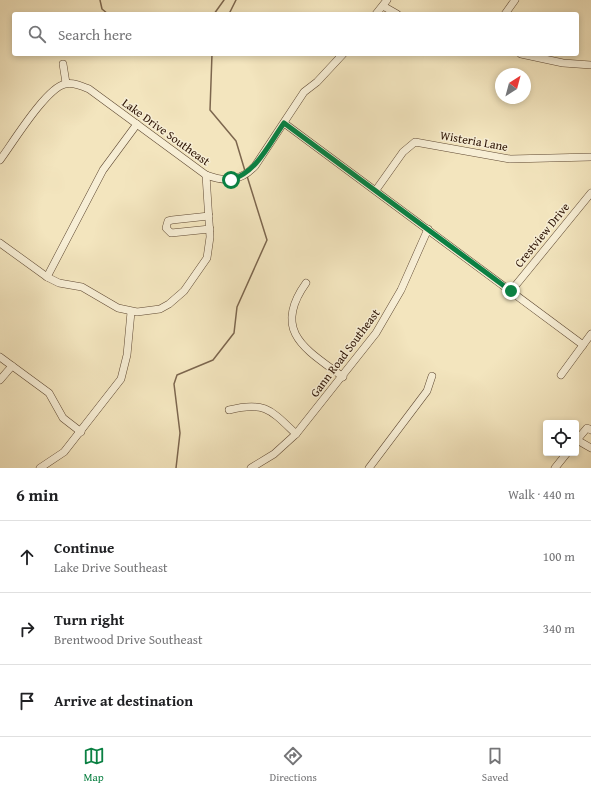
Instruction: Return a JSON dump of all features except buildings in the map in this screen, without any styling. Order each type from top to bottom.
[{"type":"street","points":[[506,12],[515,0]]},
{"type":"street","points":[[378,12],[385,3],[395,12]]},
{"type":"street","name":"Lake Drive Southeast","points":[[66,84],[89,89],[206,175],[225,181],[244,175],[255,166],[304,92],[317,82],[340,56]]},
{"type":"street","points":[[531,56],[564,63],[591,65]]},
{"type":"street","points":[[0,160],[49,93],[66,84],[63,64]]},
{"type":"street","points":[[284,123],[583,345]]},
{"type":"street","points":[[47,277],[103,170],[137,124]]},
{"type":"street","name":"Wisteria Lane","points":[[376,190],[403,152],[415,142],[510,159],[591,157]]},
{"type":"street","points":[[0,243],[47,277],[59,283],[82,287],[110,304],[131,312],[145,312],[160,309],[170,304],[184,292],[207,258],[210,229],[206,175]]},
{"type":"street","name":"Crestview Drive","points":[[511,291],[591,193]]},
{"type":"street","points":[[209,216],[172,220],[168,222],[166,228],[168,232],[174,233],[210,229]]},
{"type":"street","name":"Gann Road Southeast","points":[[252,468],[274,454],[296,434],[343,377],[385,319],[407,277],[428,229]]},
{"type":"street","points":[[306,283],[297,295],[293,311],[292,324],[295,336],[302,346],[343,377]]},
{"type":"street","points":[[40,468],[64,452],[121,379],[127,355],[131,312]]},
{"type":"street","points":[[560,375],[591,334]]},
{"type":"street","points":[[0,358],[49,393],[63,418],[81,432]]},
{"type":"street","points":[[0,380],[12,366]]},
{"type":"street","points":[[368,468],[427,392],[432,376]]},
{"type":"street","points":[[229,410],[249,406],[264,408],[296,434]]},
{"type":"street","points":[[579,437],[587,428],[591,430]]},
{"type":"street","points":[[579,442],[591,448]]},
{"type":"street","points":[[555,468],[565,456]]},
{"type":"waterway","points":[[100,0],[102,9],[106,12]]},
{"type":"waterway","points":[[215,12],[224,0]]},
{"type":"waterway","points":[[230,12],[236,0]]},
{"type":"waterway","points":[[212,56],[210,110],[236,141],[245,171]]},
{"type":"waterway","points":[[176,468],[180,433],[174,384],[177,375],[213,360],[234,333],[237,307],[267,240],[247,176]]},
{"type":"route","points":[[231,180],[242,176],[255,166],[284,123],[511,291]]}]
